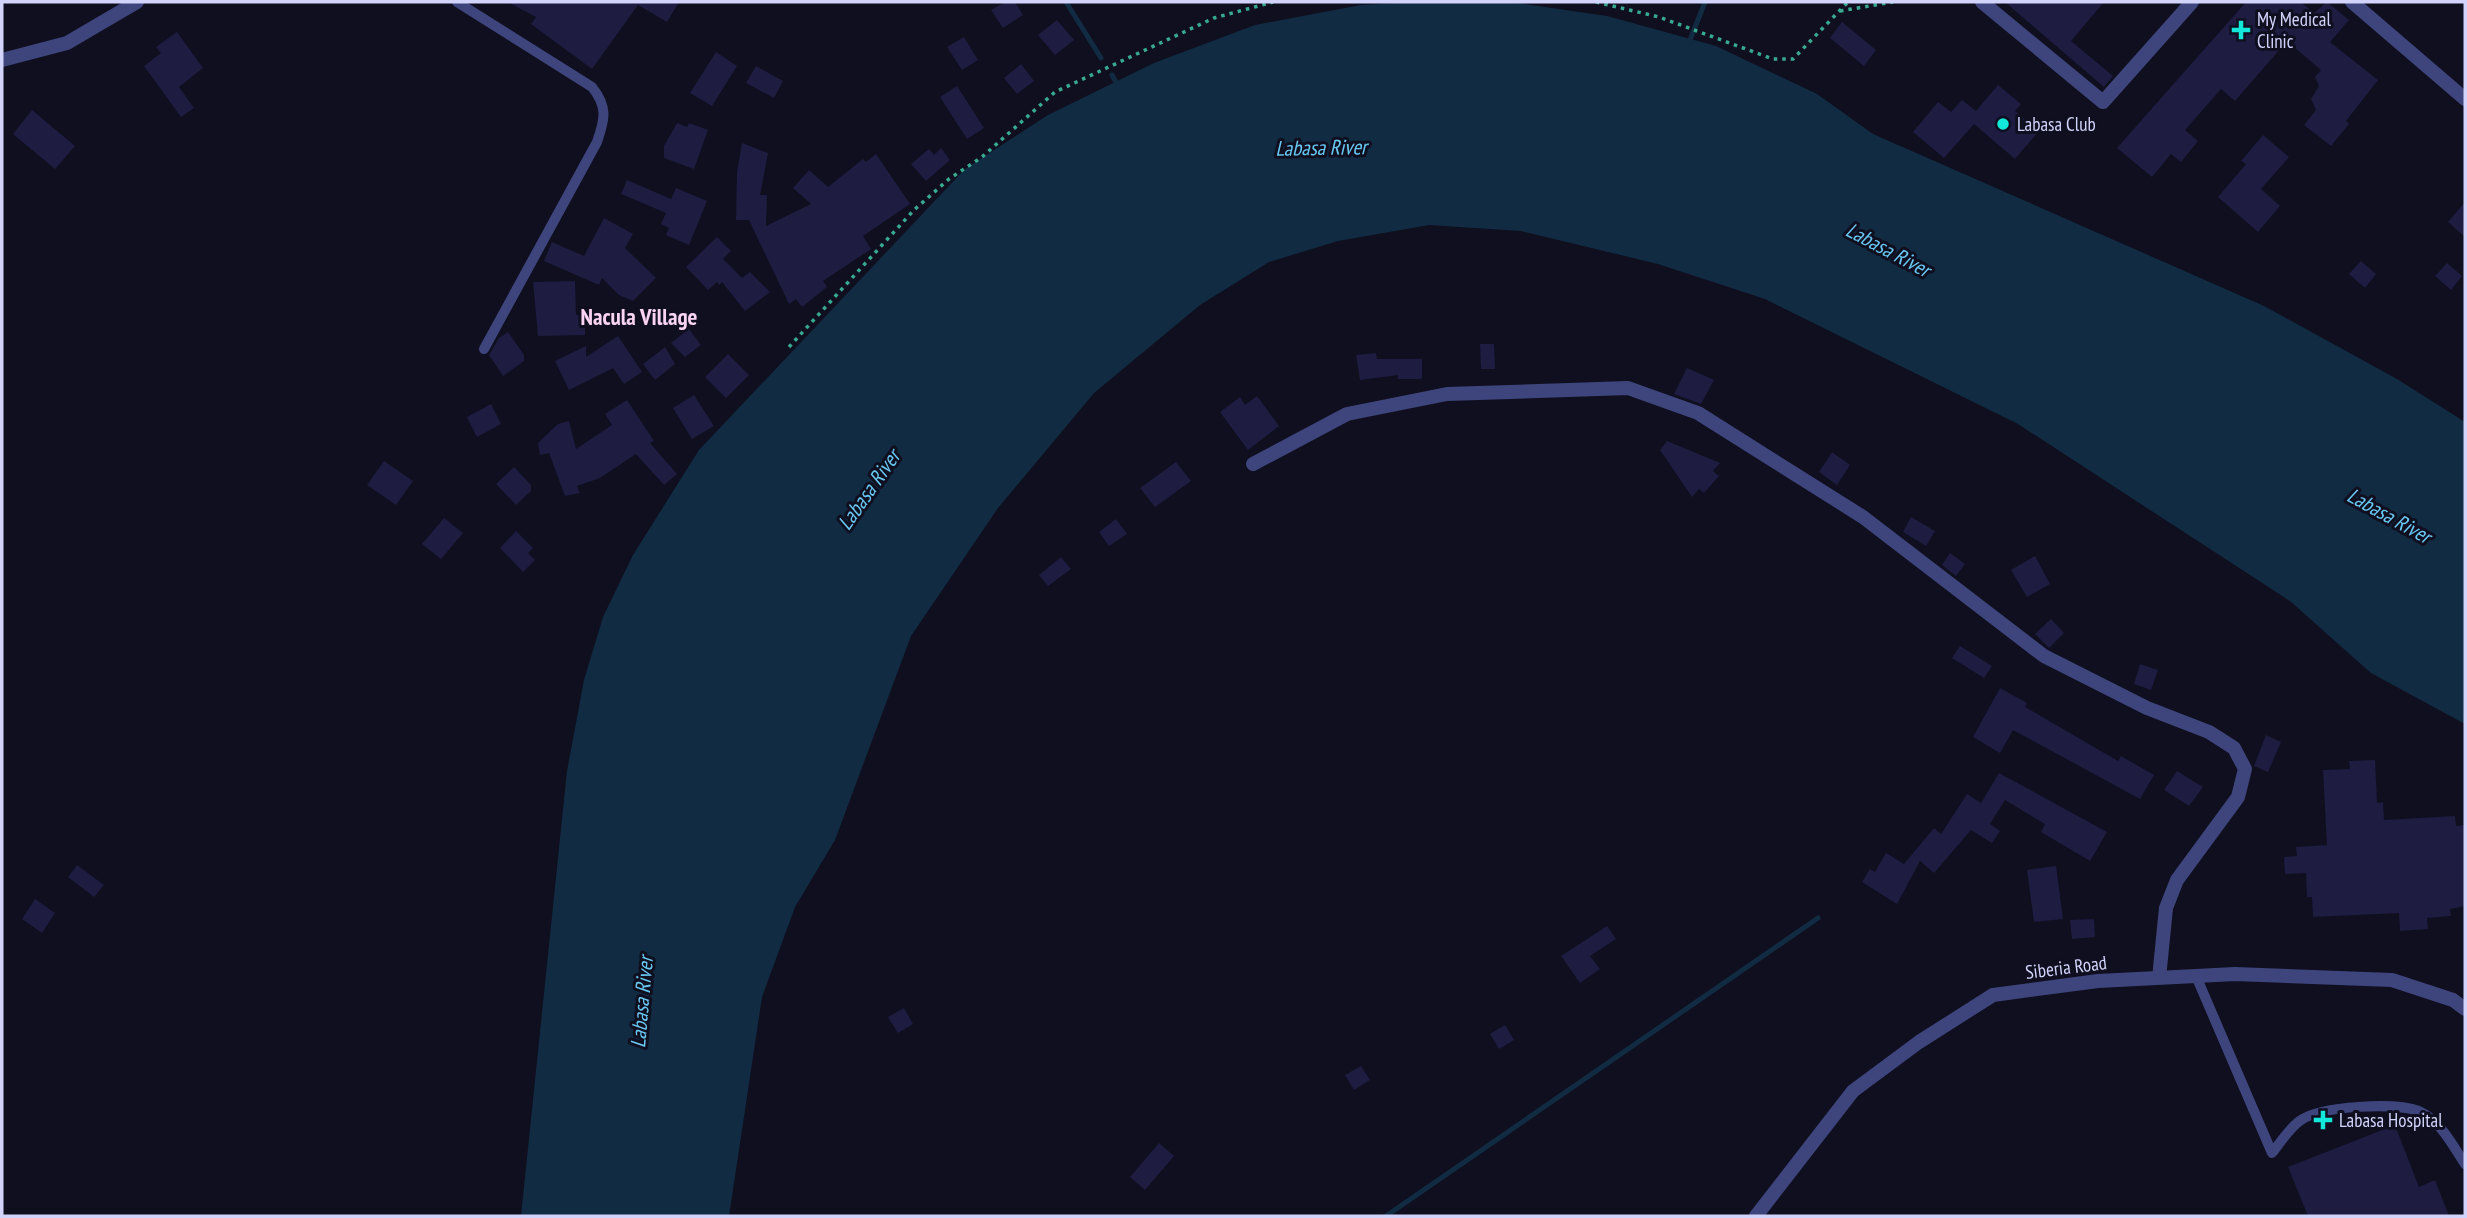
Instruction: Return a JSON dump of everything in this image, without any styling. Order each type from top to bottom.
[{"type":"street","points":[[2,60],[67,43],[137,2]]},
{"type":"street","points":[[1982,2],[2103,102],[2192,2]]},
{"type":"street","points":[[2352,2],[2465,99]]},
{"type":"street","points":[[1254,464],[1347,414],[1447,394],[1628,388],[1698,413],[1864,517],[2044,656],[2147,708],[2209,732],[2234,748],[2245,769],[2238,797],[2177,880],[2166,908],[2159,978]]},
{"type":"street","name":"Siberia Road","points":[[1756,1216],[1853,1091],[1919,1042],[1993,995],[2098,981],[2235,974],[2392,980],[2453,1000],[2465,1009]]},
{"type":"lane","points":[[457,2],[592,87],[601,99],[606,115],[597,142],[484,349]]},
{"type":"lane","points":[[2196,976],[2272,1153],[2301,1120],[2340,1109],[2384,1105],[2420,1111],[2442,1130],[2465,1164]]},
{"type":"path","points":[[789,347],[914,210],[948,179],[982,157],[1055,92],[1214,18],[1273,2]]},
{"type":"path","points":[[1596,2],[1659,17],[1773,59],[1793,59],[1848,2]]},
{"type":"path","points":[[1839,11],[1893,2]]},
{"type":"water","name":"Labasa River","points":[[1510,2],[1607,16],[1716,46],[1817,94],[1873,134],[2264,306],[2397,379],[2465,422],[2465,724],[2371,673],[2290,601],[2018,424],[1765,299],[1658,264],[1521,231],[1429,225],[1338,241],[1269,262],[1200,305],[1094,393],[998,508],[911,636],[835,840],[795,907],[762,997],[729,1216],[521,1216],[567,771],[584,680],[603,617],[633,555],[699,450],[965,169],[1048,115],[1154,63],[1255,25],[1361,5]]},
{"type":"building","points":[[508,2],[679,2],[667,22],[638,5],[592,69],[531,24],[536,17]]},
{"type":"building","points":[[1005,2],[1015,2],[1023,15],[1003,28],[991,10]]},
{"type":"building","points":[[2005,2],[2104,2],[2071,41],[2113,76],[2104,87]]},
{"type":"building","points":[[2246,2],[2301,2],[2314,13],[2327,2],[2349,20],[2330,42],[2378,80],[2346,121],[2349,124],[2331,146],[2304,125],[2316,110],[2311,99],[2319,86],[2315,77],[2321,70],[2287,41],[2235,101],[2221,89],[2185,130],[2198,141],[2181,162],[2171,154],[2152,177],[2117,148]]},
{"type":"building","points":[[1057,20],[1074,40],[1055,55],[1038,35]]},
{"type":"building","points":[[1842,22],[1876,50],[1864,66],[1830,38]]},
{"type":"building","points":[[177,32],[203,68],[179,87],[194,108],[181,117],[144,66],[161,53],[156,47]]},
{"type":"building","points":[[964,37],[978,60],[962,70],[947,47]]},
{"type":"building","points":[[716,52],[737,66],[712,106],[690,93]]},
{"type":"building","points":[[1021,64],[1034,81],[1017,94],[1004,78]]},
{"type":"building","points":[[756,66],[783,81],[774,98],[746,83]]},
{"type":"building","points":[[1998,85],[2021,104],[2015,111],[2039,131],[2015,159],[1974,124],[1944,158],[1913,132],[1938,102],[1951,112],[1962,100],[1976,111]]},
{"type":"building","points":[[957,86],[984,128],[967,139],[940,97]]},
{"type":"building","points":[[32,110],[75,146],[55,169],[13,134]]},
{"type":"building","points":[[677,123],[687,127],[689,123],[708,130],[694,169],[664,158],[664,146]]},
{"type":"building","points":[[2263,135],[2289,157],[2261,189],[2280,206],[2258,232],[2218,197],[2246,164],[2241,161]]},
{"type":"building","points":[[742,143],[768,153],[760,195],[767,195],[766,226],[811,204],[793,188],[809,170],[828,187],[863,159],[866,162],[876,154],[910,204],[863,236],[871,249],[823,281],[827,287],[802,307],[796,299],[789,304],[749,220],[736,220],[737,172]]},
{"type":"building","points":[[941,148],[950,160],[926,181],[911,164],[929,149],[934,155]]},
{"type":"building","points":[[627,180],[671,199],[676,188],[707,201],[689,245],[666,235],[669,228],[661,224],[666,213],[621,194]]},
{"type":"building","points":[[2465,202],[2465,237],[2448,222]]},
{"type":"building","points":[[604,218],[633,234],[625,248],[656,278],[633,301],[619,295],[602,278],[599,285],[544,261],[552,242],[584,256]]},
{"type":"building","points":[[717,237],[731,251],[723,259],[742,278],[750,272],[770,292],[745,311],[722,282],[719,285],[717,282],[708,290],[686,267]]},
{"type":"building","points":[[2361,261],[2376,274],[2365,288],[2349,274]]},
{"type":"building","points":[[2447,263],[2462,276],[2451,290],[2435,276]]},
{"type":"building","points":[[575,281],[576,315],[585,315],[585,335],[538,336],[533,282]]},
{"type":"building","points":[[689,329],[701,345],[685,357],[671,343]]},
{"type":"building","points":[[508,332],[524,355],[524,361],[503,376],[489,355],[499,338]]},
{"type":"building","points":[[618,336],[642,372],[624,384],[613,368],[569,390],[555,361],[586,346],[586,357]]},
{"type":"building","points":[[1480,344],[1494,344],[1495,369],[1481,369]]},
{"type":"building","points":[[665,347],[675,364],[655,380],[643,364]]},
{"type":"building","points":[[1376,353],[1377,359],[1422,359],[1422,379],[1398,379],[1398,375],[1360,380],[1356,355]]},
{"type":"building","points":[[728,354],[749,375],[726,398],[705,377]]},
{"type":"building","points":[[1687,368],[1714,380],[1701,404],[1674,394]]},
{"type":"building","points":[[694,395],[714,426],[692,439],[673,408]]},
{"type":"building","points":[[1257,396],[1279,426],[1248,450],[1220,412],[1240,397],[1245,405]]},
{"type":"building","points":[[627,400],[654,441],[650,443],[677,474],[664,485],[636,454],[600,478],[577,486],[580,493],[565,496],[549,453],[540,455],[538,443],[558,424],[569,421],[576,449],[612,425],[605,414]]},
{"type":"building","points":[[491,404],[501,424],[477,437],[467,417]]},
{"type":"building","points":[[1667,441],[1720,463],[1713,471],[1719,476],[1704,493],[1699,489],[1692,497],[1660,450]]},
{"type":"building","points":[[1832,452],[1850,465],[1837,485],[1819,472]]},
{"type":"building","points":[[384,461],[413,481],[396,505],[367,485]]},
{"type":"building","points":[[1176,462],[1191,481],[1155,507],[1140,488]]},
{"type":"building","points":[[514,467],[531,485],[531,491],[516,505],[496,484]]},
{"type":"building","points":[[1911,517],[1935,531],[1926,546],[1903,532]]},
{"type":"building","points":[[444,518],[463,533],[441,559],[422,544]]},
{"type":"building","points":[[1116,519],[1127,534],[1109,546],[1099,532]]},
{"type":"building","points":[[516,531],[533,548],[528,553],[535,560],[523,572],[500,548]]},
{"type":"building","points":[[1950,553],[1965,564],[1956,576],[1942,565]]},
{"type":"building","points":[[2035,556],[2050,584],[2027,597],[2011,570]]},
{"type":"building","points":[[1061,557],[1071,569],[1048,586],[1039,575]]},
{"type":"building","points":[[2051,619],[2064,633],[2049,648],[2035,634]]},
{"type":"building","points":[[1960,646],[1992,666],[1984,678],[1952,658]]},
{"type":"building","points":[[2140,664],[2158,670],[2151,690],[2134,684]]},
{"type":"building","points":[[2000,688],[2027,703],[2025,707],[2118,761],[2121,756],[2154,775],[2140,799],[2013,730],[2000,753],[1973,737]]},
{"type":"building","points":[[2266,735],[2281,742],[2268,772],[2254,766]]},
{"type":"building","points":[[2375,760],[2377,803],[2383,802],[2384,820],[2455,816],[2456,826],[2465,825],[2465,906],[2450,909],[2451,916],[2427,918],[2428,929],[2400,931],[2399,913],[2313,917],[2312,897],[2307,897],[2306,873],[2285,874],[2284,857],[2297,856],[2296,847],[2327,845],[2323,770],[2350,769],[2349,761]]},
{"type":"building","points":[[2177,771],[2203,787],[2189,806],[2164,790]]},
{"type":"building","points":[[1999,773],[2107,832],[2090,861],[2041,832],[2045,824],[2005,800],[1990,824],[2000,831],[1992,843],[1971,830],[1934,873],[1920,861],[1897,904],[1862,882],[1870,869],[1875,872],[1886,853],[1904,864],[1934,828],[1941,834],[1967,794],[1981,803]]},
{"type":"building","points":[[77,865],[104,885],[94,897],[68,877]]},
{"type":"building","points":[[2056,866],[2063,919],[2034,922],[2027,870]]},
{"type":"building","points":[[35,899],[55,913],[42,933],[22,919]]},
{"type":"building","points":[[2094,919],[2095,937],[2072,939],[2070,920]]},
{"type":"building","points":[[1607,926],[1616,939],[1590,956],[1600,969],[1580,983],[1561,956]]},
{"type":"building","points":[[904,1008],[913,1024],[898,1033],[888,1017]]},
{"type":"building","points":[[1505,1025],[1514,1040],[1499,1049],[1490,1034]]},
{"type":"building","points":[[1361,1066],[1370,1080],[1354,1090],[1345,1075]]},
{"type":"building","points":[[2395,1125],[2419,1187],[2435,1180],[2449,1216],[2308,1216],[2288,1167]]},
{"type":"building","points":[[1159,1143],[1174,1156],[1145,1190],[1130,1177]]},
{"type":"waterway","points":[[1066,2],[1101,58]]},
{"type":"waterway","points":[[1688,45],[1705,2]]},
{"type":"waterway","points":[[1112,75],[1116,82]]},
{"type":"waterway","points":[[1386,1216],[1818,918]]},
{"type":"place","name":"My Medical Clinic","points":[[2241,30]]},
{"type":"place","name":"Labasa Club","points":[[2003,124]]},
{"type":"place","name":"Labasa Hospital","points":[[2323,1120]]},
{"type":"district","name":"Nacula Village","points":[[639,317]]}]
